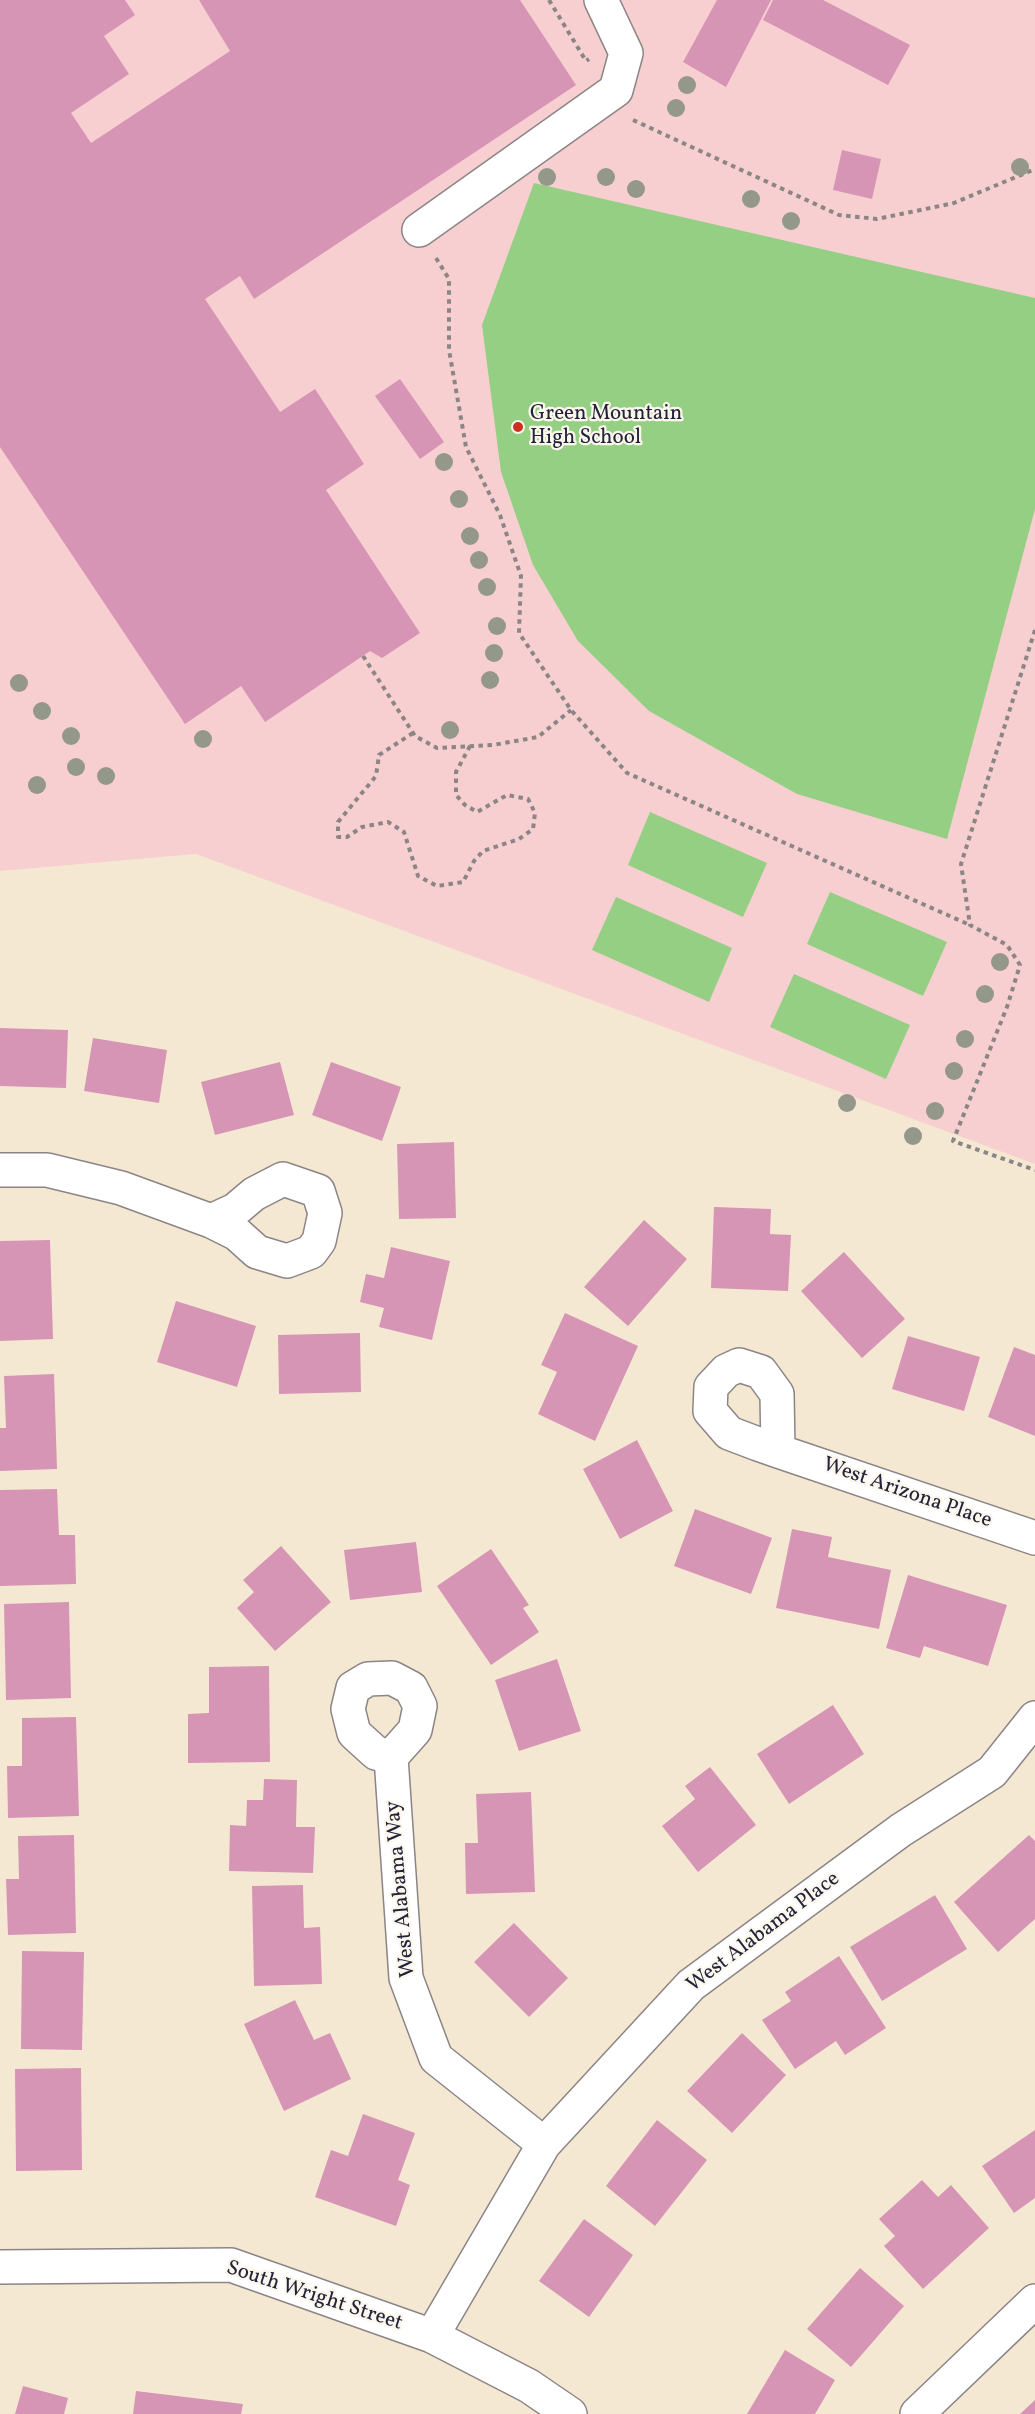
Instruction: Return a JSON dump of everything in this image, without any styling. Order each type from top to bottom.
[{"type":"street","points":[[419,230],[616,90],[626,53],[601,0]]},
{"type":"street","points":[[0,1170],[47,1170],[111,1185],[211,1221]]},
{"type":"street","name":"West Arizona Place","points":[[778,1450],[1035,1538]]},
{"type":"street","name":"West Alabama Place","points":[[432,2337],[544,2144],[691,1985],[901,1830],[992,1772],[1035,1718]]},
{"type":"street","name":"West Alabama Way","points":[[391,1757],[406,1978],[436,2058],[544,2144]]},
{"type":"street","name":"South Wright Street","points":[[0,2267],[231,2265],[432,2337],[529,2386],[570,2414]]},
{"type":"street","points":[[917,2414],[1035,2301]]},
{"type":"path","points":[[586,61],[603,99],[628,118],[839,215],[877,219],[954,203],[1035,169]]},
{"type":"path","points":[[419,230],[449,279],[449,350],[466,447],[500,515],[521,576],[519,633],[571,710],[627,773],[970,925],[1007,945],[1020,965],[1007,1007],[952,1141],[1035,1170]]},
{"type":"path","points":[[970,925],[962,864],[1035,630]]},
{"type":"path","points":[[363,656],[413,733],[437,748],[538,737],[571,710]]},
{"type":"path","points":[[413,733],[379,755],[376,776],[338,822],[338,837],[347,837],[362,827],[388,822],[404,832],[418,876],[436,886],[463,882],[474,861],[483,850],[519,840],[533,829],[535,813],[528,799],[507,795],[477,812],[465,806],[456,795],[456,772],[470,746]]},
{"type":"shaded area","name":"Green Mountain High School","points":[[0,0],[1035,0],[1035,1164],[196,854],[0,871]]},
{"type":"green space","points":[[534,183],[1035,298],[1035,509],[947,839],[797,794],[649,711],[578,641],[533,565],[501,472],[482,325]]},
{"type":"green space","points":[[650,812],[767,863],[743,917],[628,865]]},
{"type":"green space","points":[[830,892],[947,942],[923,996],[807,944]]},
{"type":"green space","points":[[616,897],[732,948],[709,1002],[592,950]]},
{"type":"green space","points":[[794,974],[910,1025],[886,1079],[770,1027]]},
{"type":"building","points":[[0,0],[125,0],[135,15],[104,36],[129,74],[71,113],[91,143],[230,51],[199,0],[520,0],[576,85],[254,299],[240,276],[205,299],[280,412],[315,389],[364,464],[326,490],[420,633],[382,658],[370,651],[265,722],[241,686],[185,724],[0,447]]},
{"type":"building","points":[[717,0],[771,0],[726,87],[683,62]]},
{"type":"building","points":[[773,0],[823,0],[910,45],[888,85],[763,20]]},
{"type":"building","points":[[842,150],[881,159],[872,199],[833,190]]},
{"type":"building","points":[[400,379],[444,442],[420,459],[375,396]]},
{"type":"building","points":[[0,1028],[68,1030],[66,1088],[0,1086]]},
{"type":"building","points":[[93,1038],[167,1050],[159,1103],[84,1091]]},
{"type":"building","points":[[280,1062],[294,1115],[215,1135],[201,1082]]},
{"type":"building","points":[[331,1062],[401,1087],[382,1141],[312,1115]]},
{"type":"building","points":[[454,1142],[456,1218],[399,1219],[397,1144]]},
{"type":"building","points":[[714,1207],[771,1209],[770,1234],[791,1235],[788,1291],[711,1288]]},
{"type":"building","points":[[644,1220],[687,1259],[628,1326],[584,1287]]},
{"type":"building","points":[[50,1240],[53,1339],[0,1341],[0,1241]]},
{"type":"building","points":[[391,1247],[450,1261],[432,1340],[379,1327],[384,1308],[360,1302],[366,1274],[384,1278]]},
{"type":"building","points":[[844,1252],[905,1319],[862,1358],[801,1291]]},
{"type":"building","points":[[176,1301],[256,1326],[237,1387],[157,1362]]},
{"type":"building","points":[[565,1313],[638,1346],[595,1441],[538,1414],[557,1372],[541,1365]]},
{"type":"building","points":[[360,1333],[361,1392],[279,1394],[278,1335]]},
{"type":"building","points":[[908,1336],[980,1357],[964,1411],[892,1389]]},
{"type":"building","points":[[1014,1347],[1035,1355],[1035,1436],[988,1417]]},
{"type":"building","points":[[54,1374],[57,1469],[0,1471],[0,1428],[6,1428],[4,1376]]},
{"type":"building","points":[[637,1440],[673,1511],[620,1539],[583,1469]]},
{"type":"building","points":[[57,1489],[59,1535],[75,1535],[76,1584],[0,1586],[0,1490]]},
{"type":"building","points":[[695,1509],[772,1538],[751,1594],[674,1566]]},
{"type":"building","points":[[792,1529],[832,1537],[828,1557],[891,1570],[879,1629],[776,1608]]},
{"type":"building","points":[[416,1542],[422,1592],[350,1600],[344,1550]]},
{"type":"building","points":[[281,1546],[331,1602],[275,1651],[237,1608],[254,1592],[243,1580]]},
{"type":"building","points":[[491,1549],[529,1605],[523,1608],[539,1632],[491,1665],[437,1586]]},
{"type":"building","points":[[908,1575],[1007,1605],[988,1666],[924,1646],[920,1658],[886,1648]]},
{"type":"building","points":[[69,1602],[71,1698],[6,1700],[4,1604]]},
{"type":"building","points":[[557,1659],[581,1731],[519,1751],[495,1680]]},
{"type":"building","points":[[269,1666],[270,1762],[188,1763],[188,1714],[209,1713],[209,1667]]},
{"type":"building","points":[[833,1705],[864,1754],[789,1804],[757,1754]]},
{"type":"building","points":[[76,1717],[79,1816],[8,1818],[7,1766],[22,1766],[22,1718]]},
{"type":"building","points":[[710,1767],[756,1825],[698,1872],[662,1826],[695,1799],[685,1786]]},
{"type":"building","points":[[264,1779],[297,1780],[296,1827],[315,1827],[313,1873],[229,1871],[230,1825],[246,1826],[247,1800],[263,1800]]},
{"type":"building","points":[[531,1792],[535,1892],[466,1894],[465,1843],[478,1843],[476,1794]]},
{"type":"building","points":[[74,1835],[76,1933],[8,1935],[6,1879],[19,1879],[18,1836]]},
{"type":"building","points":[[1029,1835],[1035,1841],[1035,1919],[998,1952],[954,1902]]},
{"type":"building","points":[[303,1885],[304,1928],[320,1927],[322,1984],[254,1986],[252,1886]]},
{"type":"building","points":[[935,1895],[967,1949],[882,2001],[850,1947]]},
{"type":"building","points":[[514,1923],[568,1978],[529,2017],[474,1962]]},
{"type":"building","points":[[22,1951],[84,1952],[82,2050],[21,2049]]},
{"type":"building","points":[[839,1956],[886,2028],[845,2055],[836,2041],[795,2069],[762,2020],[791,2001],[785,1992]]},
{"type":"building","points":[[295,2000],[314,2040],[330,2033],[351,2079],[284,2111],[244,2024]]},
{"type":"building","points":[[742,2033],[786,2075],[732,2133],[687,2091]]},
{"type":"building","points":[[81,2068],[82,2170],[16,2171],[15,2069]]},
{"type":"building","points":[[363,2114],[415,2133],[398,2180],[410,2185],[396,2226],[315,2197],[331,2150],[348,2156]]},
{"type":"building","points":[[657,2120],[707,2160],[655,2226],[606,2186]]},
{"type":"building","points":[[1035,2130],[1035,2198],[1014,2213],[982,2166]]},
{"type":"building","points":[[922,2180],[938,2197],[951,2185],[989,2228],[923,2289],[884,2246],[895,2236],[879,2219]]},
{"type":"building","points":[[584,2219],[633,2255],[589,2317],[539,2281]]},
{"type":"building","points":[[860,2268],[904,2306],[851,2367],[807,2329]]},
{"type":"building","points":[[785,2350],[835,2380],[815,2414],[747,2414]]},
{"type":"building","points":[[23,2386],[68,2398],[64,2414],[15,2414]]},
{"type":"building","points":[[136,2391],[243,2404],[241,2414],[133,2414]]},
{"type":"building","points":[[1035,2400],[1035,2414],[1020,2414]]},
{"type":"place","name":"Green Mountain High School","points":[[518,427]]}]
